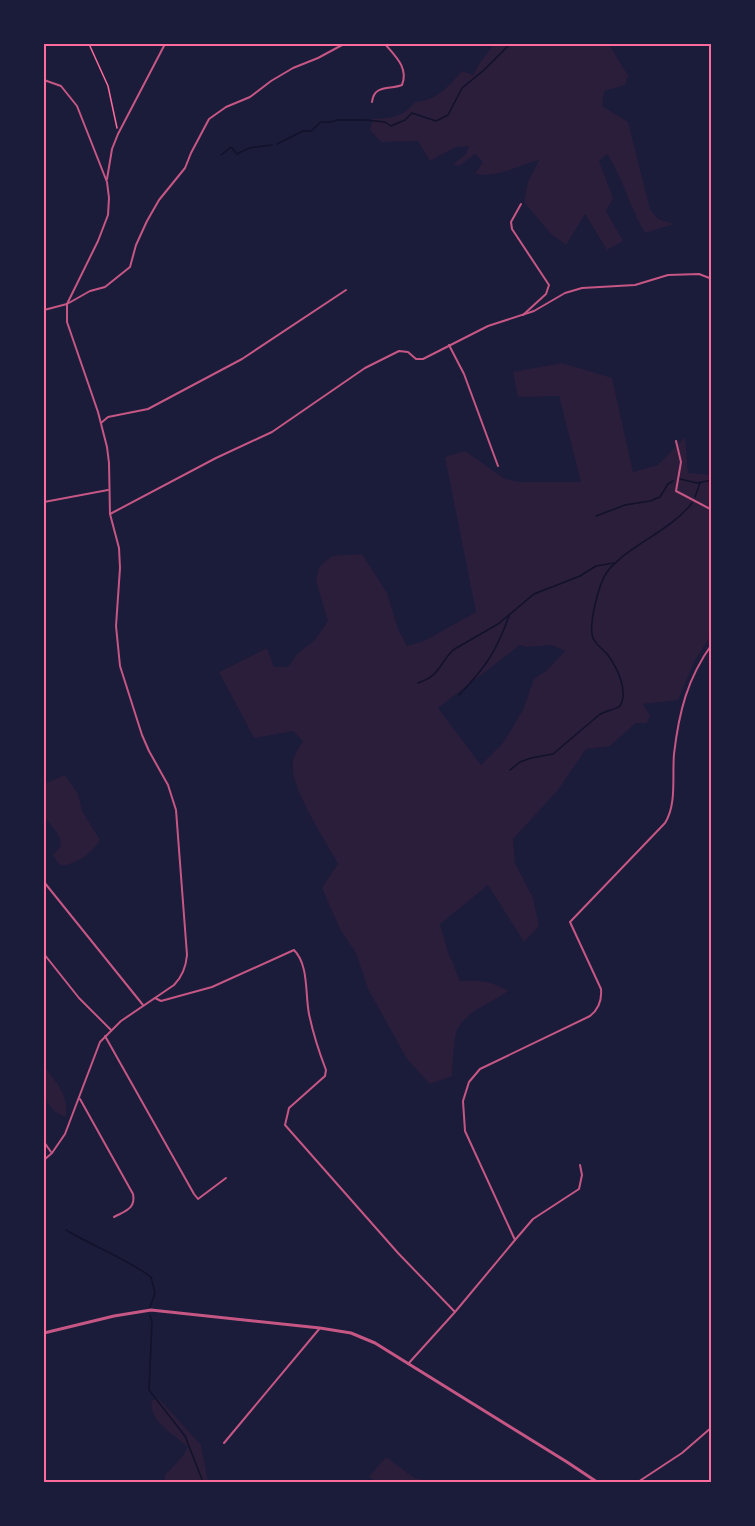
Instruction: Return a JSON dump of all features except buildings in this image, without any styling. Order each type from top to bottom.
[{"type":"street","points":[[44,1160],[52,1153],[65,1134],[100,1042],[111,1030],[143,1005],[174,985],[186,966],[188,955],[176,810],[171,791],[142,735],[120,666],[116,626],[119,548],[110,514],[109,463],[101,423],[67,322],[67,304],[108,215],[107,182],[112,149],[165,44]]},
{"type":"street","points":[[44,310],[67,304],[90,291],[105,287],[130,267],[136,245],[147,221],[159,200],[185,168],[209,119],[226,107],[250,97],[293,68],[344,44]]},
{"type":"street","points":[[372,102],[377,90],[402,85],[405,78],[403,67],[385,44]]},
{"type":"street","points":[[44,80],[61,86],[77,106],[107,182]]},
{"type":"street","points":[[521,204],[511,222],[512,229],[549,285],[546,294],[523,315]]},
{"type":"street","points":[[110,514],[216,458],[272,432],[365,368],[399,351],[408,352],[419,360],[488,326],[534,311],[565,293],[582,288],[635,285],[668,275],[699,274],[711,279]]},
{"type":"street","points":[[101,423],[108,417],[148,409],[242,359],[346,290]]},
{"type":"street","points":[[449,345],[464,374],[498,466]]},
{"type":"street","points":[[676,441],[681,462],[676,491],[711,510]]},
{"type":"street","points":[[44,502],[109,489]]},
{"type":"street","points":[[514,1240],[465,1131],[463,1101],[469,1082],[480,1069],[590,1016],[598,1007],[602,993],[570,922],[665,823],[670,814],[674,754],[681,706],[698,664],[711,644]]},
{"type":"street","points":[[44,882],[143,1005]]},
{"type":"street","points":[[154,998],[162,1001],[193,994],[294,950],[300,955],[309,1014],[326,1070],[325,1076],[289,1108],[285,1125],[398,1253],[455,1312]]},
{"type":"street","points":[[44,954],[79,998],[111,1030]]},
{"type":"street","points":[[105,1036],[198,1199],[226,1178]]},
{"type":"street","points":[[80,1099],[134,1194],[132,1208],[114,1217]]},
{"type":"street","points":[[44,1142],[52,1153]]},
{"type":"street","points":[[408,1364],[533,1219],[579,1189],[582,1175],[580,1165]]},
{"type":"street","points":[[44,1333],[114,1316],[151,1310],[320,1328],[355,1335],[375,1343],[597,1482]]},
{"type":"street","points":[[224,1443],[320,1328]]},
{"type":"street","points":[[638,1482],[682,1454],[711,1427]]},
{"type":"path","points":[[89,44],[108,86],[118,134]]},
{"type":"shaded area","points":[[494,44],[609,44],[628,76],[625,85],[604,91],[602,106],[628,122],[650,209],[658,219],[674,224],[645,233],[607,154],[599,161],[613,198],[606,211],[623,241],[607,250],[585,214],[566,245],[550,233],[524,202],[528,182],[539,160],[500,173],[475,174],[483,162],[475,154],[459,166],[453,164],[466,154],[469,146],[456,147],[430,161],[418,141],[381,142],[370,130],[373,119],[396,116],[406,111],[415,102],[435,96],[447,88],[462,71],[473,75]]},
{"type":"shaded area","points":[[562,363],[612,378],[633,472],[658,465],[685,437],[688,473],[711,475],[711,635],[694,662],[678,700],[643,704],[650,716],[647,723],[636,723],[610,746],[586,749],[558,790],[513,839],[515,863],[533,898],[539,926],[524,942],[488,885],[440,924],[460,981],[485,982],[508,991],[462,1022],[455,1038],[452,1076],[430,1084],[407,1059],[368,989],[356,953],[340,929],[322,888],[338,864],[302,799],[293,773],[293,759],[303,741],[293,731],[254,738],[219,672],[267,648],[274,667],[288,667],[298,653],[314,641],[328,621],[316,581],[319,567],[332,556],[362,554],[387,593],[398,629],[407,646],[424,641],[476,612],[445,457],[465,451],[505,479],[519,482],[581,482],[559,396],[518,397],[513,372]],"holes":[[[520,645],[526,647],[552,645],[565,651],[546,671],[534,679],[523,710],[503,743],[481,765],[438,708]]]},
{"type":"shaded area","points":[[65,775],[78,794],[82,811],[100,840],[84,857],[63,866],[53,855],[60,847],[60,839],[44,818],[44,784]]},
{"type":"shaded area","points":[[44,1066],[64,1095],[66,1117],[52,1109],[48,1103],[44,1089]]},
{"type":"shaded area","points":[[159,1399],[201,1445],[208,1482],[165,1482],[165,1475],[183,1456],[188,1447],[163,1427],[154,1415],[152,1400]]},
{"type":"shaded area","points":[[386,1457],[414,1478],[434,1482],[377,1482],[369,1477]]},
{"type":"waterway","points":[[277,144],[303,131],[311,131],[321,122],[365,120],[385,122],[391,126],[405,120],[412,113],[436,121],[448,115],[462,88],[510,44]]},
{"type":"waterway","points":[[221,155],[231,147],[237,154],[249,148],[272,145]]},
{"type":"waterway","points":[[680,479],[697,483],[712,480]]},
{"type":"waterway","points":[[596,516],[625,505],[660,497],[668,484],[673,481]]},
{"type":"waterway","points":[[695,497],[700,483]]},
{"type":"waterway","points":[[510,770],[520,762],[553,754],[599,715],[620,706],[623,694],[621,680],[608,655],[594,640],[592,632],[593,614],[601,585],[609,570],[623,556],[668,525],[692,503]]},
{"type":"waterway","points":[[418,683],[431,677],[453,650],[498,624],[534,594],[580,576],[596,566],[614,563]]},
{"type":"waterway","points":[[459,695],[489,658],[500,640],[509,616]]},
{"type":"waterway","points":[[66,1230],[151,1277],[155,1293],[150,1307]]},
{"type":"waterway","points":[[150,1315],[152,1322],[149,1390],[185,1436],[203,1482]]}]
